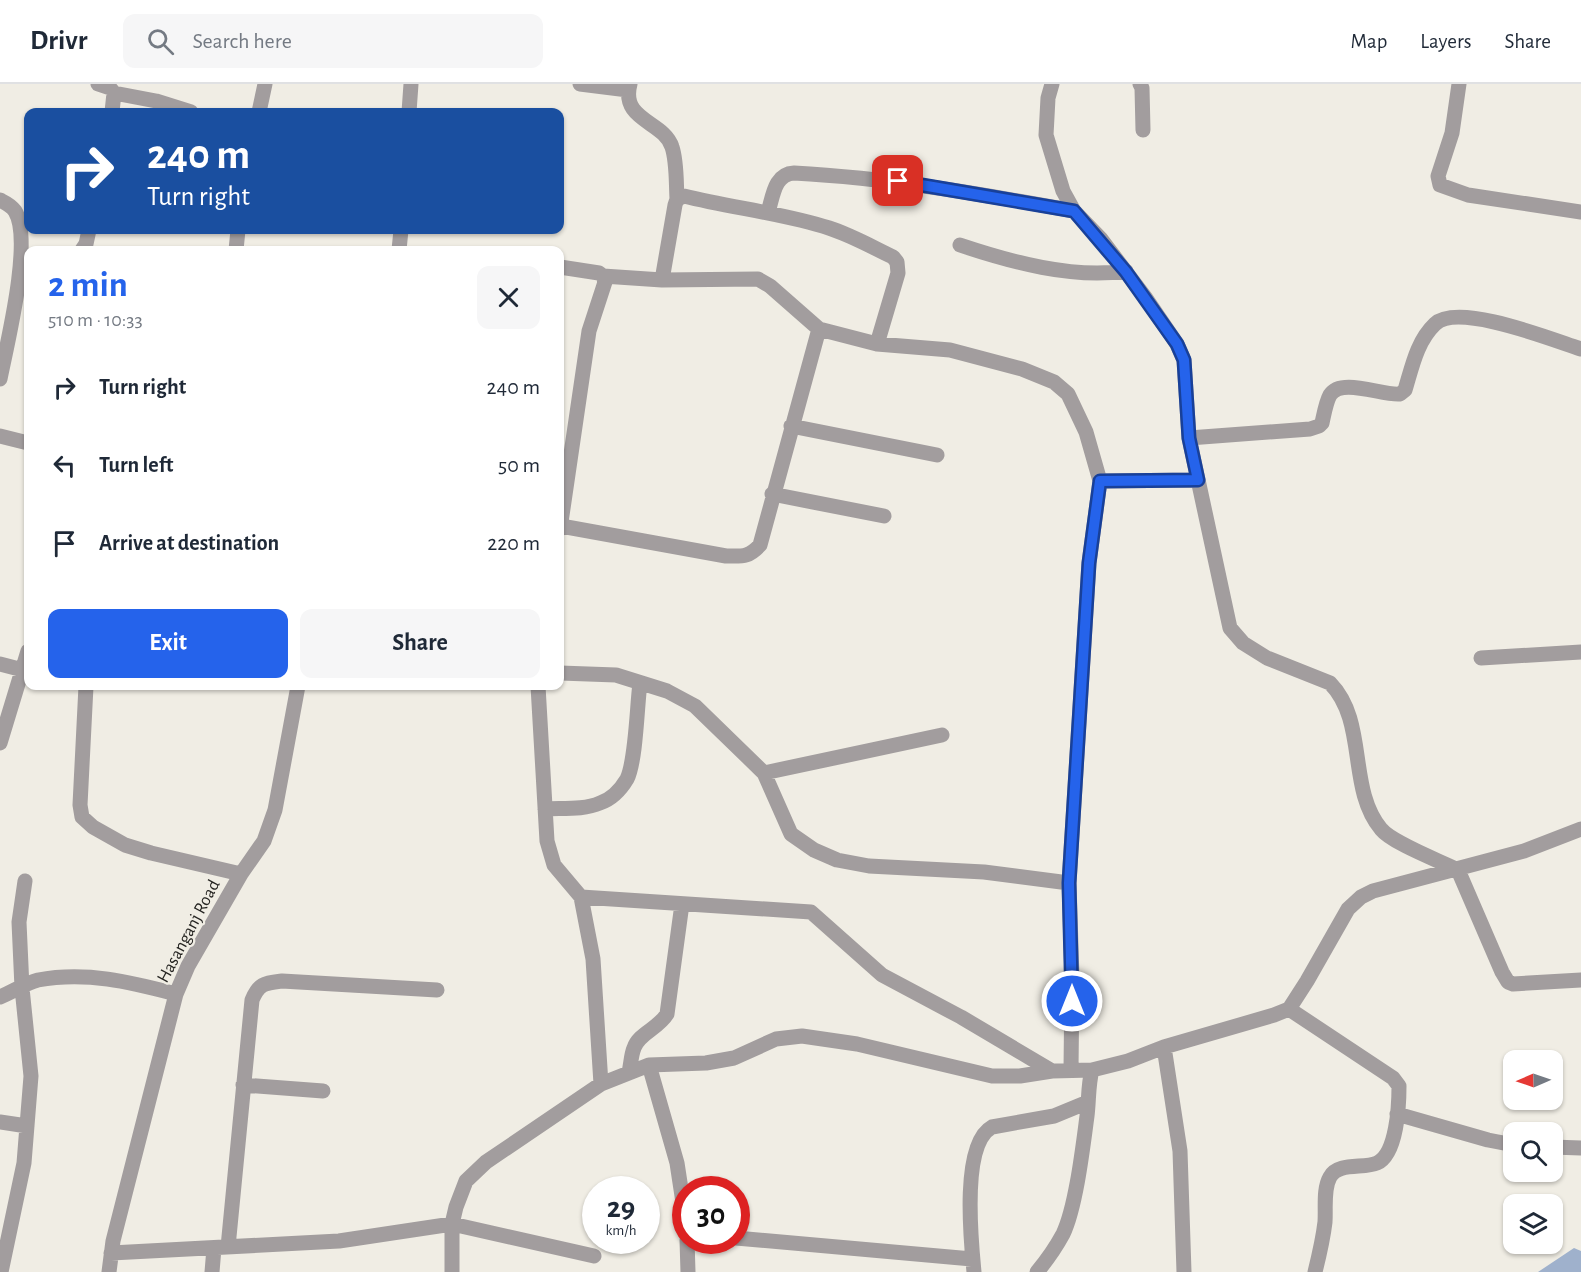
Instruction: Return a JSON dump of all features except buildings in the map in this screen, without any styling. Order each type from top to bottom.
[{"type":"street","points":[[98,84],[110,88],[114,93],[178,108]]},
{"type":"street","points":[[260,108],[265,84]]},
{"type":"street","points":[[409,108],[411,84]]},
{"type":"street","points":[[580,84],[629,87],[634,111],[665,135],[672,146],[677,199],[662,280]]},
{"type":"street","points":[[1052,84],[1048,98],[1046,135],[1057,178],[1074,211],[1126,272],[1177,344],[1184,360],[1189,438],[1230,628],[1243,643],[1267,658],[1330,683],[1338,691],[1344,702],[1356,742],[1365,799],[1382,830],[1458,870],[1508,982],[1520,985],[1581,980]]},
{"type":"street","points":[[1140,84],[1143,130]]},
{"type":"street","points":[[1459,84],[1452,133],[1438,176],[1440,185],[1468,195],[1581,212]]},
{"type":"street","points":[[112,108],[114,93]]},
{"type":"street","points":[[768,213],[778,181],[787,174],[794,173],[898,181],[1074,211]]},
{"type":"street","points":[[677,199],[684,196],[829,228],[892,257],[897,262],[898,273],[877,344]]},
{"type":"street","points":[[0,200],[8,204],[16,213],[24,256]]},
{"type":"street","points":[[960,245],[1026,265],[1094,274],[1126,272]]},
{"type":"street","points":[[0,379],[16,290],[24,265]]},
{"type":"street","points":[[564,268],[590,271],[603,276],[662,280],[758,279],[770,286],[819,329],[877,344],[950,350],[1022,369],[1054,382],[1068,394],[1086,432],[1100,481],[1089,563],[1069,883],[1072,978],[1071,1070]]},
{"type":"street","points":[[564,500],[589,331],[604,288],[603,276]]},
{"type":"street","points":[[0,288],[16,290]]},
{"type":"street","points":[[1189,438],[1310,429],[1322,423],[1330,395],[1339,388],[1400,394],[1405,390],[1417,351],[1436,323],[1448,317],[1491,320],[1581,350]]},
{"type":"street","points":[[564,528],[726,556],[752,553],[760,545],[772,494],[819,329]]},
{"type":"street","points":[[791,426],[937,455]]},
{"type":"street","points":[[0,436],[24,442]]},
{"type":"street","points":[[1100,481],[1198,480]]},
{"type":"street","points":[[772,494],[884,516]]},
{"type":"street","points":[[1481,658],[1581,652]]},
{"type":"street","points":[[0,664],[23,670]]},
{"type":"street","points":[[0,743],[24,666]]},
{"type":"street","points":[[564,673],[616,675],[667,691],[695,706],[764,773],[791,834],[814,850],[837,860],[869,866],[984,872],[1069,883]]},
{"type":"street","points":[[545,809],[592,806],[602,803],[620,789],[628,777],[632,756],[640,683]]},
{"type":"street","points":[[86,690],[80,805],[82,818],[125,845],[241,874]]},
{"type":"street","name":"Hasanganj Road","points":[[109,1272],[111,1253],[176,994],[188,966],[241,874],[264,841],[275,810],[297,690]]},
{"type":"street","points":[[538,690],[547,841],[554,865],[581,897],[593,958],[601,1084]]},
{"type":"street","points":[[764,773],[942,735]]},
{"type":"street","points":[[452,1272],[452,1224],[466,1180],[486,1162],[601,1084],[630,1072],[650,1065],[706,1063],[734,1058],[776,1039],[802,1036],[856,1044],[992,1076],[1092,1070],[1128,1061],[1164,1047],[1289,1009],[1348,909],[1361,897],[1373,891],[1524,852],[1581,829]]},
{"type":"street","points":[[1,1272],[24,1163],[31,1076],[22,988],[19,922],[25,881]]},
{"type":"street","points":[[581,897],[811,912],[882,975],[961,1017],[1052,1071]]},
{"type":"street","points":[[630,1072],[634,1048],[639,1039],[662,1023],[667,1014],[682,904]]},
{"type":"street","points":[[0,997],[36,980],[90,976],[124,981],[176,994]]},
{"type":"street","points":[[212,1272],[221,1248],[252,1000],[256,990],[265,983],[282,981],[436,990]]},
{"type":"street","points":[[1289,1009],[1396,1081],[1399,1090],[1394,1139],[1386,1156],[1377,1163],[1344,1168],[1330,1176],[1315,1272]]},
{"type":"street","points":[[1164,1047],[1180,1151],[1184,1272]]},
{"type":"street","points":[[650,1065],[679,1176]]},
{"type":"street","points":[[1038,1272],[1064,1232],[1073,1201],[1092,1070]]},
{"type":"street","points":[[243,1085],[323,1091]]},
{"type":"street","points":[[750,1240],[973,1265],[969,1224],[974,1160],[979,1138],[992,1127],[1054,1116],[1088,1102]]},
{"type":"street","points":[[1397,1114],[1503,1143]]},
{"type":"street","points":[[0,1122],[27,1126]]},
{"type":"street","points":[[1563,1147],[1581,1148]]},
{"type":"street","points":[[111,1253],[339,1241],[452,1224],[594,1256]]},
{"type":"street","points":[[687,1254],[688,1272]]},
{"type":"water","points":[[1574,1248],[1581,1251],[1581,1272],[1538,1272]]},
{"type":"route","points":[[898,181],[1074,211],[1101,239],[1145,297],[1177,344],[1184,360],[1189,438],[1198,480],[1100,481],[1089,563],[1069,883],[1072,1001]]}]
